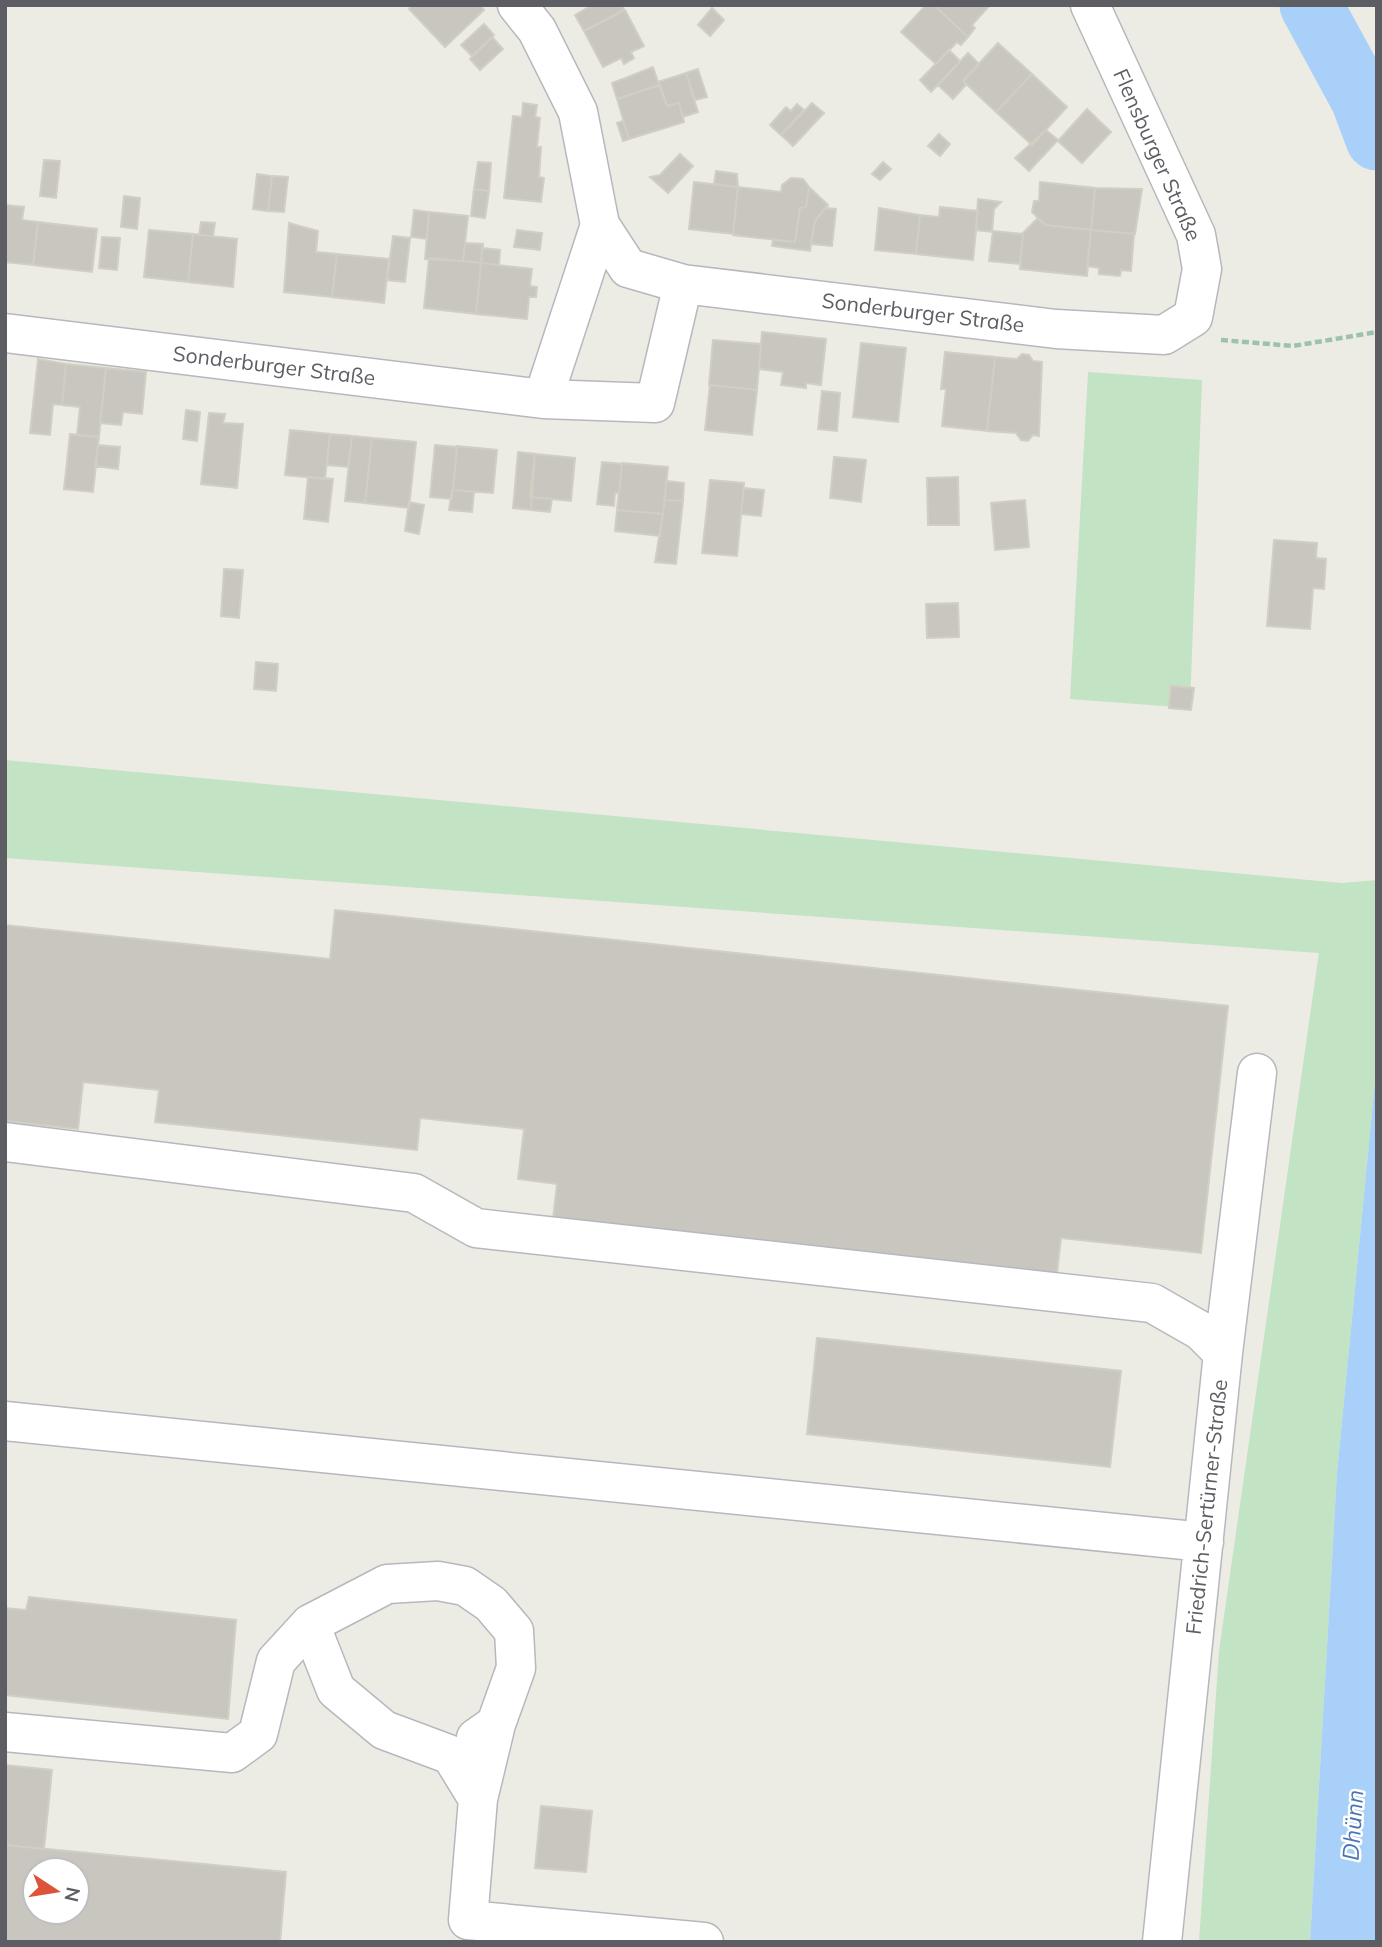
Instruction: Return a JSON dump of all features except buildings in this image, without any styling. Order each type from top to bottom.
[{"type":"street","points":[[517,5],[537,30],[578,112],[600,225],[543,399]]},
{"type":"street","name":"Flensburger Straße","points":[[1090,5],[1196,235],[1202,269],[1193,317],[1164,335]]},
{"type":"street","name":"Sonderburger Straße","points":[[600,225],[628,268],[683,284],[1056,329],[1164,335]]},
{"type":"street","name":"Sonderburger Straße","points":[[5,333],[543,399],[655,403],[683,284]]},
{"type":"street","name":"Friedrich-Sertürner-Straße","points":[[1162,1942],[1223,1353],[1257,1073]]},
{"type":"street","points":[[5,1142],[414,1193],[476,1228],[1152,1303],[1201,1331],[1223,1353]]},
{"type":"street","points":[[5,1421],[1204,1542]]},
{"type":"street","points":[[5,1732],[232,1753],[258,1734],[276,1661],[310,1624],[387,1584],[438,1581],[465,1586],[491,1604],[514,1631],[516,1668],[496,1724],[478,1799],[468,1920],[704,1942]]},
{"type":"street","points":[[310,1624],[336,1690],[384,1731],[452,1755],[478,1799]]},
{"type":"street","points":[[452,1755],[496,1724]]},
{"type":"path","points":[[1164,335],[1293,346],[1377,332]]},
{"type":"green space","points":[[1088,372],[1202,380],[1190,708],[1070,699]]},
{"type":"green space","points":[[5,760],[1342,883],[1377,880],[1377,1061],[1337,1473],[1310,1942],[1199,1942],[1219,1651],[1319,953],[5,858]]},
{"type":"water","points":[[1377,1061],[1377,1942],[1310,1942],[1337,1473]]},
{"type":"waterway","name":"Dhünn","points":[[1311,5],[1362,99],[1377,139]]}]
